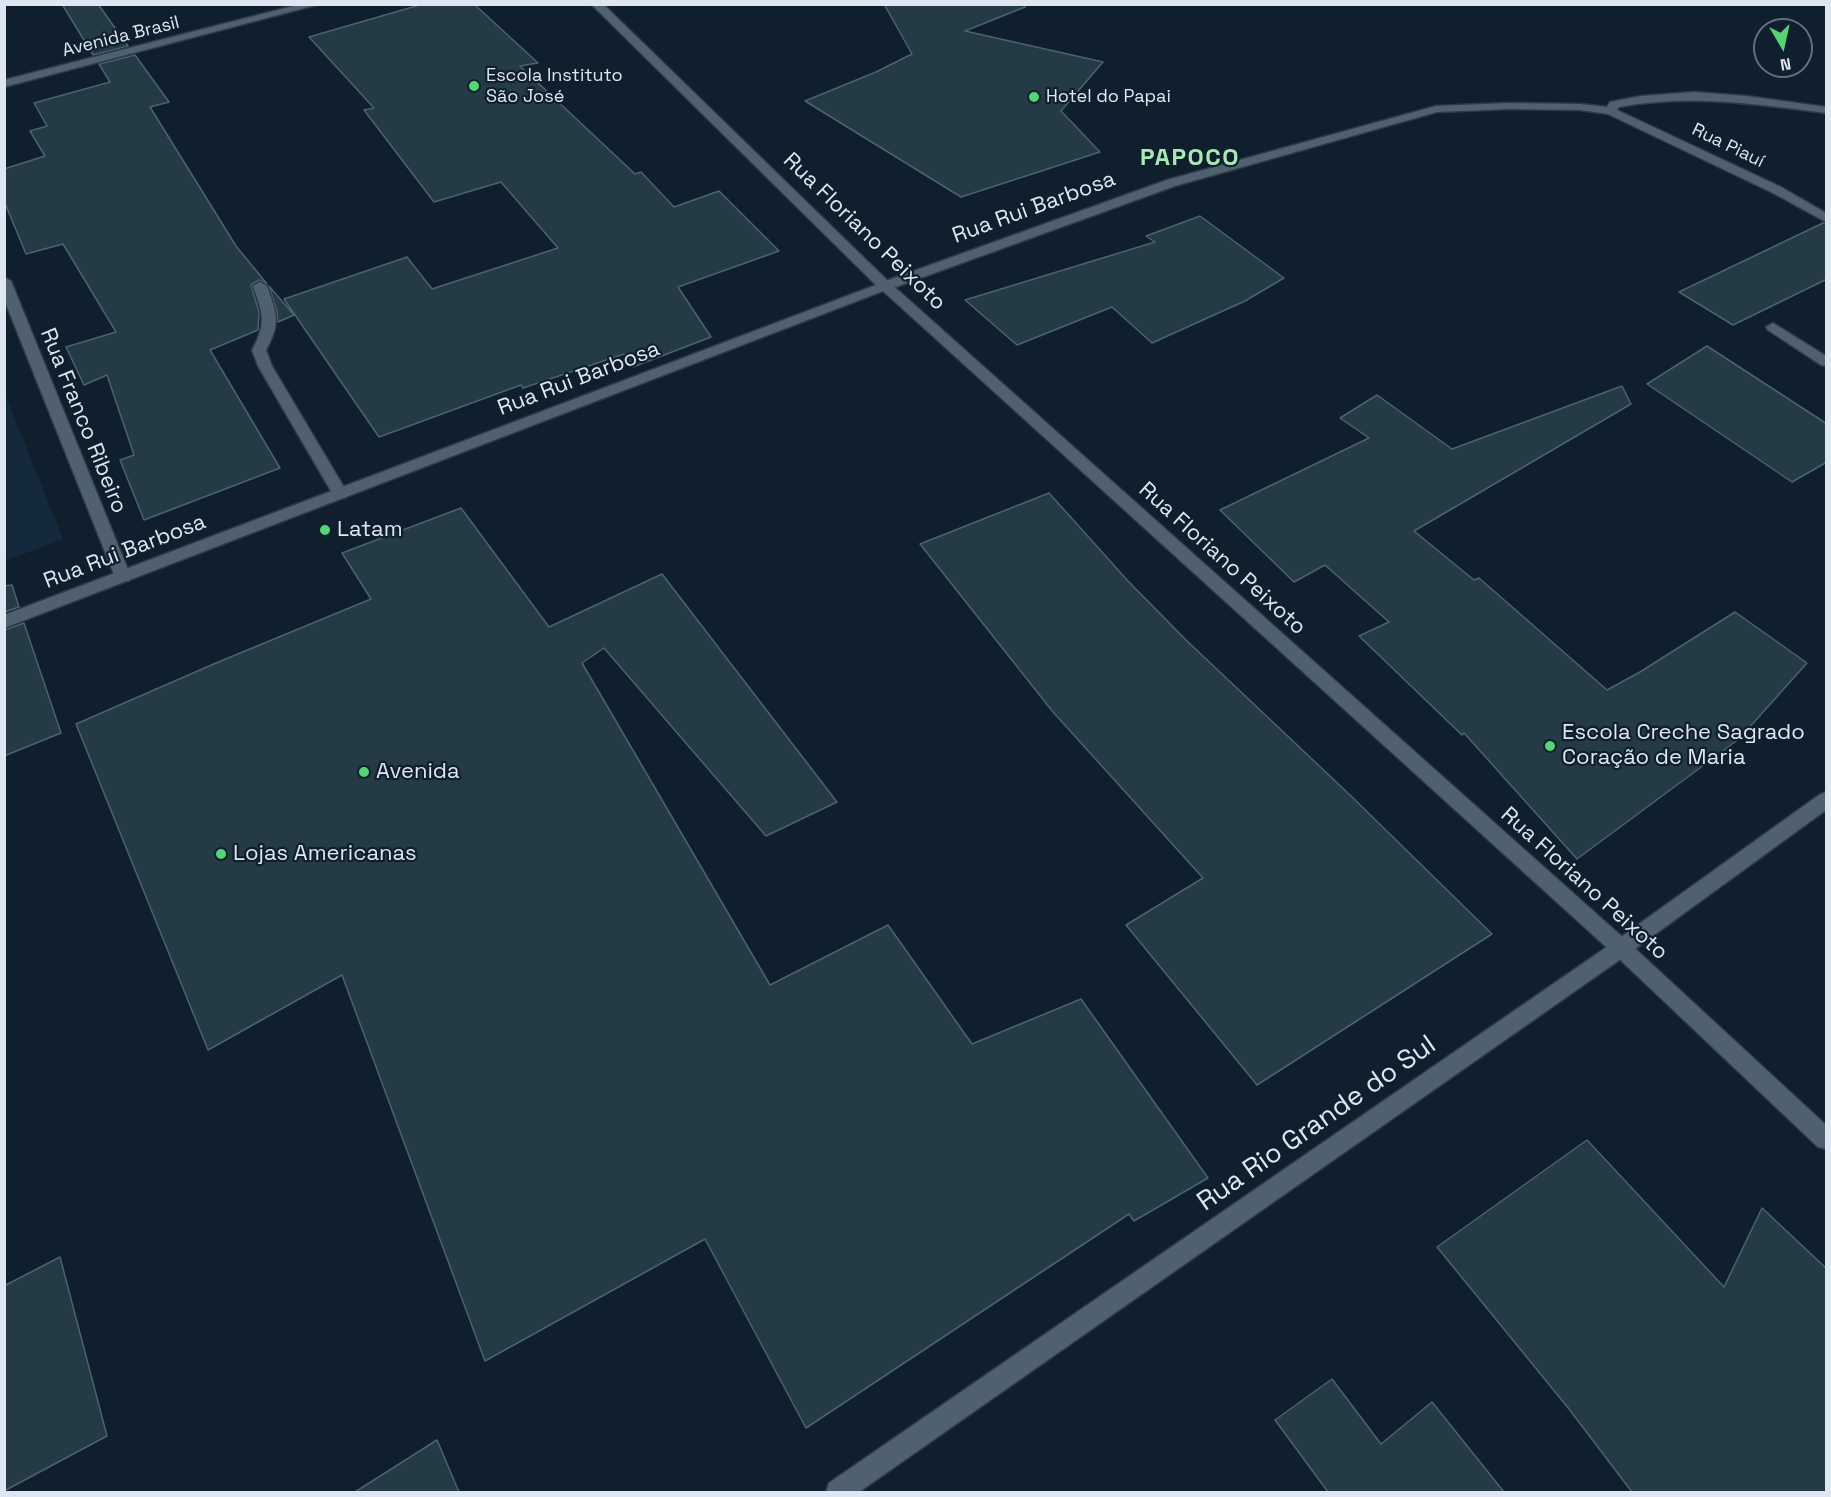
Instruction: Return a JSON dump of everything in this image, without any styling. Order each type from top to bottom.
[{"type":"street","name":"Avenida Brasil","points":[[4,84],[315,4]]},
{"type":"street","name":"Rua Floriano Peixoto","points":[[596,4],[885,286],[1621,948],[1827,1139]]},
{"type":"street","points":[[1611,111],[1614,104],[1647,97],[1711,95],[1827,110]]},
{"type":"street","name":"Rua Rui Barbosa","points":[[4,622],[885,286],[1171,183],[1436,110],[1509,106],[1580,107],[1611,111]]},
{"type":"street","name":"Rua Piauí","points":[[1611,111],[1777,190],[1827,218]]},
{"type":"street","name":"Rua Franco Ribeiro","points":[[4,281],[123,577]]},
{"type":"street","points":[[260,286],[272,318],[270,332],[259,350],[262,358],[340,494]]},
{"type":"street","points":[[1773,327],[1827,362]]},
{"type":"street","name":"Rua Rio Grande do Sul","points":[[838,1492],[1621,948],[1827,800]]},
{"type":"shaded area","points":[[5,394],[63,539],[4,561]]},
{"type":"building","points":[[62,4],[98,4],[128,46],[93,55]]},
{"type":"building","points":[[423,4],[474,4],[538,63],[520,66],[635,174],[641,172],[674,207],[719,191],[779,251],[678,287],[711,337],[633,367],[624,354],[523,388],[521,385],[379,437],[284,299],[407,257],[432,289],[558,248],[501,182],[434,202],[364,110],[374,108],[309,37]]},
{"type":"building","points":[[884,4],[1025,4],[1025,7],[965,31],[1103,62],[1061,111],[1100,152],[961,197],[805,101],[876,72],[912,54]]},
{"type":"building","points":[[135,55],[169,102],[150,107],[236,246],[267,284],[259,280],[251,285],[259,312],[258,330],[210,350],[280,468],[144,520],[120,460],[134,455],[107,375],[84,385],[66,347],[116,332],[63,244],[26,254],[4,201],[4,169],[45,156],[30,131],[47,126],[34,103],[110,82],[99,64]]},
{"type":"building","points":[[1200,216],[1284,278],[1245,301],[1152,343],[1112,307],[1017,345],[965,300],[1155,242],[1146,236]]},
{"type":"building","points":[[1823,223],[1827,224],[1827,279],[1733,325],[1679,292]]},
{"type":"building","points":[[269,286],[294,315],[278,322]]},
{"type":"building","points":[[1707,346],[1827,424],[1827,462],[1792,482],[1647,384]]},
{"type":"building","points":[[1622,386],[1631,404],[1414,531],[1474,580],[1479,578],[1607,690],[1640,672],[1735,612],[1807,663],[1739,739],[1577,859],[1464,733],[1462,735],[1359,636],[1389,622],[1325,565],[1294,582],[1220,510],[1369,438],[1340,418],[1377,395],[1452,449]]},
{"type":"building","points":[[1049,493],[1128,581],[1186,640],[1350,795],[1492,934],[1257,1085],[1126,925],[1203,878],[1053,712],[920,544]]},
{"type":"building","points":[[461,508],[549,627],[662,574],[837,802],[766,836],[604,648],[582,663],[770,985],[888,925],[972,1044],[1081,999],[1208,1178],[1134,1221],[1129,1214],[806,1428],[705,1239],[485,1361],[342,975],[208,1050],[76,724],[371,599],[342,553]]},
{"type":"building","points":[[12,585],[19,607],[4,612],[4,586]]},
{"type":"building","points":[[24,623],[61,733],[4,756],[4,630]]},
{"type":"building","points":[[1587,1140],[1724,1287],[1762,1208],[1827,1269],[1827,1492],[1632,1492],[1569,1409],[1437,1247]]},
{"type":"building","points":[[60,1257],[107,1436],[4,1491],[4,1286]]},
{"type":"building","points":[[1332,1379],[1381,1444],[1432,1402],[1504,1492],[1328,1492],[1275,1420]]},
{"type":"building","points":[[437,1440],[459,1492],[355,1492]]},
{"type":"place","name":"Escola Instituto São José","points":[[474,86]]},
{"type":"place","name":"Hotel do Papai","points":[[1034,97]]},
{"type":"place","name":"Latam","points":[[325,530]]},
{"type":"place","name":"Escola Creche Sagrado Coração de Maria","points":[[1550,746]]},
{"type":"place","name":"Avenida","points":[[364,772]]},
{"type":"place","name":"Lojas Americanas","points":[[221,854]]},
{"type":"district","name":"PAPOCO","points":[[1190,158]]}]
